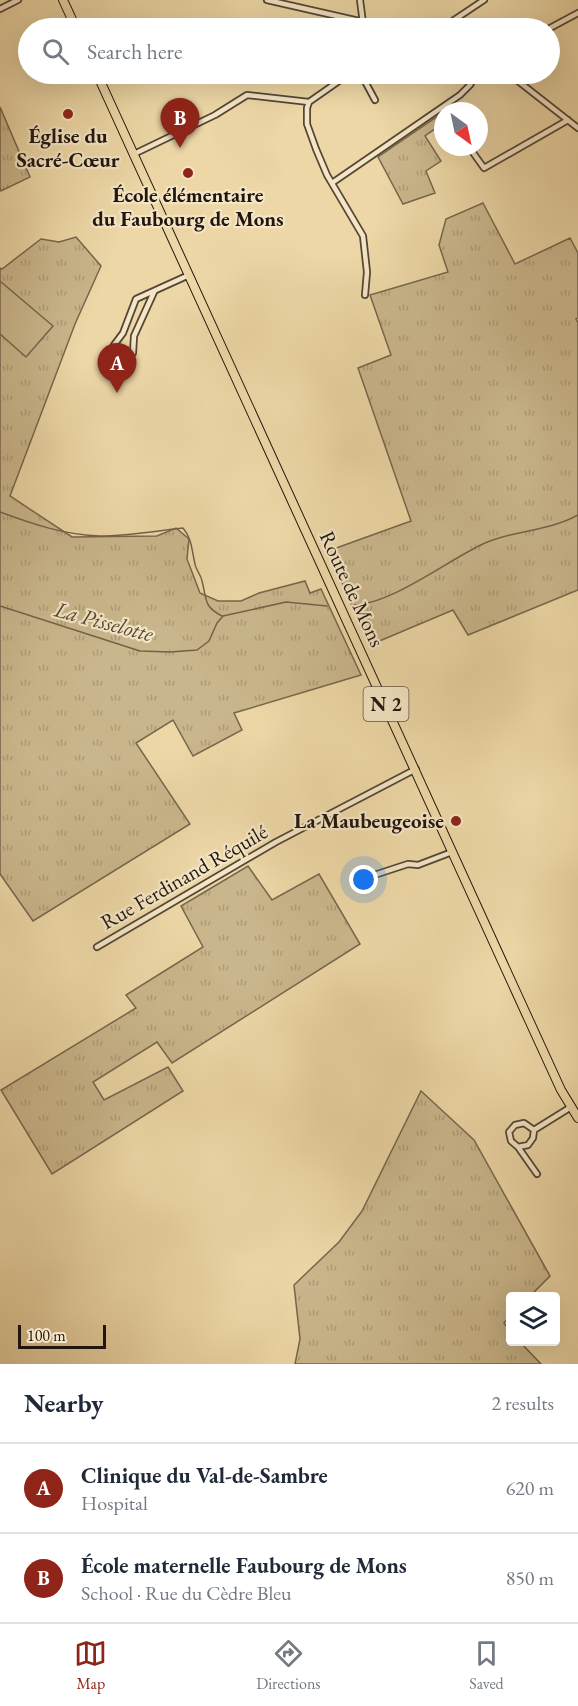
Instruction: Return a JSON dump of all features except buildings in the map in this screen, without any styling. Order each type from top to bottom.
[{"type":"main road","points":[[63,0],[71,18]]},
{"type":"main road","name":"Route de Mons","points":[[102,84],[561,1090],[578,1118]]},
{"type":"street","points":[[0,9],[18,0]]},
{"type":"street","points":[[267,0],[331,18]]},
{"type":"street","points":[[360,0],[362,18]]},
{"type":"street","points":[[457,18],[484,0]]},
{"type":"street","points":[[560,23],[578,13]]},
{"type":"street","points":[[335,84],[309,102],[308,124],[324,168],[363,236],[367,272],[366,295]]},
{"type":"street","points":[[366,84],[375,100]]},
{"type":"street","points":[[452,102],[471,84]]},
{"type":"street","points":[[522,84],[578,128]]},
{"type":"street","points":[[134,154],[215,115],[247,94],[309,102]]},
{"type":"street","points":[[332,183],[434,115]]},
{"type":"street","points":[[475,156],[484,168],[568,120]]},
{"type":"street","points":[[154,292],[133,341],[135,345],[133,353],[122,357],[116,353],[114,345],[123,333],[136,300],[189,275]]},
{"type":"street","points":[[177,282],[188,284],[196,289]]},
{"type":"street","points":[[119,338],[127,337],[133,341]]},
{"type":"street","name":"Rue Ferdinand Réquilé","points":[[97,947],[276,842],[416,769]]},
{"type":"street","points":[[358,880],[408,864],[418,865],[452,852]]},
{"type":"street","points":[[534,1130],[571,1107]]},
{"type":"street","points":[[534,1130],[524,1123],[515,1125],[509,1132],[511,1141],[537,1174]]},
{"type":"street","points":[[518,1147],[528,1145],[533,1138],[534,1130]]},
{"type":"green space","points":[[0,107],[30,177],[1,191],[0,188]]},
{"type":"green space","points":[[434,119],[434,130],[425,136],[434,150],[434,156],[438,156],[441,161],[426,171],[435,193],[403,204],[378,157]]},
{"type":"green space","points":[[483,203],[515,264],[570,238],[578,253],[578,318],[576,319],[578,323],[578,590],[468,635],[453,610],[370,645],[328,551],[411,521],[358,368],[391,355],[370,295],[448,272],[439,245],[446,219]]},
{"type":"green space","points":[[76,237],[101,266],[75,324],[10,496],[72,537],[157,536],[176,528],[189,539],[187,559],[200,593],[218,601],[241,601],[259,593],[305,581],[310,593],[321,589],[361,675],[234,713],[242,730],[193,756],[173,720],[136,743],[190,824],[33,921],[0,874],[0,268],[2,269],[41,239],[59,242]]},
{"type":"green space","points":[[0,281],[53,326],[26,357],[0,334]]},
{"type":"green space","points":[[248,866],[272,900],[319,874],[360,944],[172,1063],[157,1042],[93,1082],[104,1100],[168,1067],[183,1091],[52,1174],[1,1090],[136,1008],[126,995],[203,947],[181,906]]},
{"type":"green space","points":[[421,1091],[474,1140],[550,1276],[534,1292],[506,1292],[506,1321],[504,1323],[506,1346],[524,1346],[541,1364],[295,1364],[300,1339],[294,1285],[339,1242],[362,1211]]},
{"type":"waterway","points":[[0,512],[74,534],[121,535],[183,528],[190,541],[207,602],[222,616]]},
{"type":"waterway","name":"La Pisselotte","points":[[351,605],[383,598],[401,590],[485,543],[556,524],[578,515]]},
{"type":"waterway","name":"La Pisselotte","points":[[0,606],[140,651],[170,652],[197,650],[209,641],[217,623],[223,616],[286,602],[327,606]]},
{"type":"place","name":"Église du Sacré-Cœur","points":[[68,114]]},
{"type":"place","name":"École maternelle Faubourg de Mons","points":[[180,148]]},
{"type":"place","name":"École élémentaire du Faubourg de Mons","points":[[188,173]]},
{"type":"place","name":"Clinique du Val-de-Sambre","points":[[117,393]]},
{"type":"place","name":"La Maubeugeoise","points":[[456,821]]}]
